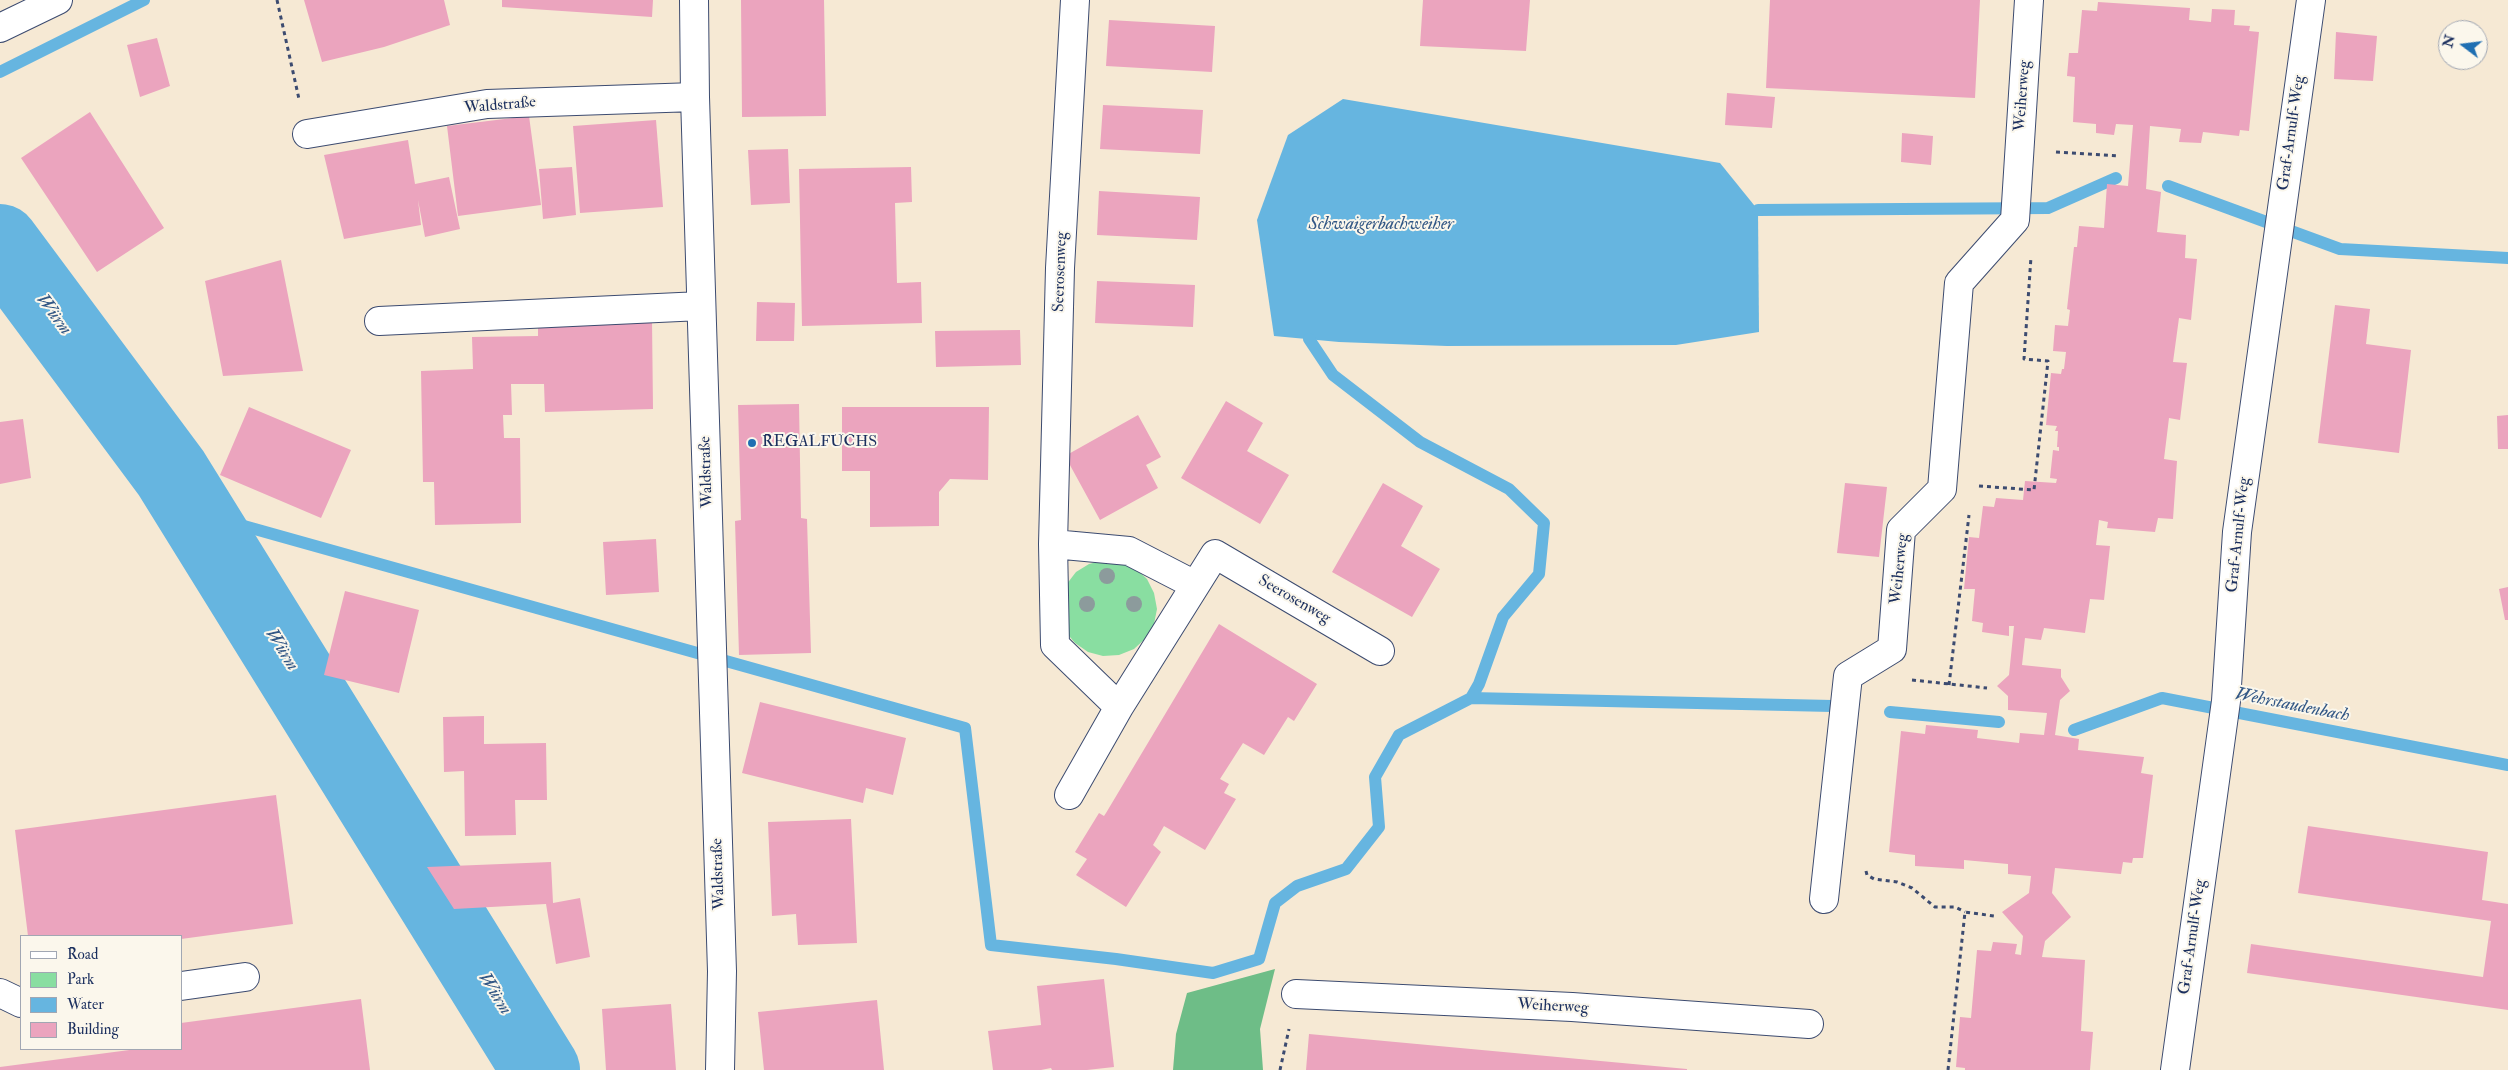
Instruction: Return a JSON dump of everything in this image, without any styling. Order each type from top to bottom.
[{"type":"street","points":[[0,28],[58,0]]},
{"type":"street","name":"Waldstraße","points":[[694,0],[694,97],[722,971],[720,1070]]},
{"type":"street","name":"Seerosenweg","points":[[1076,0],[1060,268],[1053,544],[1055,646],[1119,708]]},
{"type":"street","name":"Weiherweg","points":[[1824,899],[1848,676],[1892,649],[1901,530],[1942,489],[1959,283],[2015,220],[2029,0]]},
{"type":"street","name":"Graf-Arnulf-Weg","points":[[2175,1070],[2224,713],[2237,532],[2311,0]]},
{"type":"street","name":"Waldstraße","points":[[307,134],[487,104],[694,97]]},
{"type":"street","points":[[380,321],[701,306]]},
{"type":"street","points":[[1053,544],[1129,551],[1195,585]]},
{"type":"street","name":"Seerosenweg","points":[[1069,795],[1119,708],[1215,554],[1380,650]]},
{"type":"street","points":[[182,986],[245,977]]},
{"type":"street","points":[[0,994],[20,1003]]},
{"type":"street","name":"Weiherweg","points":[[1296,994],[1572,1007],[1809,1024]]},
{"type":"path","points":[[277,0],[307,134]]},
{"type":"path","points":[[2047,152],[2119,156]]},
{"type":"path","points":[[1976,486],[2034,490],[2048,361],[2024,360],[2032,250]]},
{"type":"path","points":[[1949,685],[1970,513]]},
{"type":"path","points":[[1906,680],[1987,688]]},
{"type":"path","points":[[1865,865],[1867,875],[1874,879],[1897,882],[1918,892],[1935,907],[1955,907],[1964,912],[1994,916]]},
{"type":"path","points":[[1948,1070],[1964,912]]},
{"type":"green space","points":[[1105,560],[1121,562],[1135,568],[1147,579],[1154,593],[1157,609],[1154,624],[1146,638],[1134,649],[1119,655],[1103,656],[1088,652],[1075,643],[1065,631],[1066,585],[1076,572],[1089,564]]},
{"type":"green space","points":[[1275,969],[1260,1029],[1263,1070],[1173,1070],[1176,1034],[1187,993]]},
{"type":"water","name":"Schwaigerbachweiher","points":[[1343,99],[1720,163],[1758,210],[1759,332],[1676,345],[1447,346],[1339,342],[1274,336],[1257,220],[1288,135]]},
{"type":"building","points":[[304,0],[444,0],[450,25],[384,47],[322,62]]},
{"type":"building","points":[[502,0],[653,0],[652,17],[502,7]]},
{"type":"building","points":[[741,0],[824,0],[826,116],[742,117]]},
{"type":"building","points":[[1423,0],[1530,0],[1526,51],[1420,46]]},
{"type":"building","points":[[1770,0],[1980,0],[1975,98],[1766,88]]},
{"type":"building","points":[[2098,2],[2190,8],[2189,20],[2211,22],[2212,9],[2235,10],[2234,25],[2250,26],[2249,31],[2259,32],[2249,131],[2240,130],[2239,136],[2203,132],[2201,143],[2179,142],[2181,129],[2150,126],[2146,189],[2161,192],[2157,232],[2186,235],[2185,258],[2197,259],[2191,320],[2179,318],[2173,362],[2187,363],[2180,420],[2169,418],[2164,459],[2177,461],[2173,519],[2158,518],[2155,532],[2107,528],[2108,522],[2099,520],[2096,545],[2110,546],[2104,600],[2090,599],[2085,633],[2044,628],[2041,640],[2025,638],[2022,665],[2061,669],[2061,677],[2070,691],[2060,700],[2055,735],[2079,739],[2078,750],[2144,757],[2141,773],[2153,775],[2143,858],[2133,858],[2132,863],[2123,862],[2121,874],[2055,868],[2052,893],[2071,917],[2045,941],[2042,957],[2085,960],[2081,1031],[2093,1032],[2090,1070],[1965,1070],[1965,1068],[1956,1067],[1960,1017],[1971,1018],[1977,950],[1991,951],[1993,942],[2017,944],[2015,954],[2021,955],[2023,936],[2002,912],[2029,893],[2031,876],[2008,874],[2008,864],[1964,860],[1964,869],[1915,866],[1915,855],[1889,852],[1901,731],[1925,734],[1926,725],[1978,730],[1977,738],[2019,743],[2020,733],[2044,735],[2047,713],[2008,710],[2008,696],[1997,686],[2009,675],[2014,626],[2009,626],[2009,636],[1982,632],[1983,623],[1972,621],[1975,589],[1964,589],[1969,537],[1979,538],[1983,506],[1994,507],[1996,498],[2023,500],[2025,481],[2056,483],[2057,479],[2050,478],[2053,450],[2059,451],[2059,447],[2057,447],[2058,431],[2055,431],[2057,426],[2046,425],[2051,373],[2061,374],[2062,369],[2064,369],[2066,352],[2053,351],[2055,325],[2068,326],[2070,310],[2067,309],[2074,247],[2077,247],[2079,226],[2104,228],[2107,184],[2128,186],[2133,125],[2116,124],[2114,135],[2096,133],[2096,124],[2073,122],[2075,77],[2067,76],[2069,53],[2078,53],[2082,10],[2097,11]]},
{"type":"building","points":[[1109,20],[1215,26],[1212,72],[1106,66]]},
{"type":"building","points":[[2336,32],[2377,36],[2373,81],[2334,79]]},
{"type":"building","points":[[157,38],[170,86],[140,97],[127,45]]},
{"type":"building","points":[[1727,93],[1775,97],[1772,128],[1725,125]]},
{"type":"building","points":[[1103,105],[1203,110],[1200,154],[1100,149]]},
{"type":"building","points":[[90,112],[164,228],[97,272],[21,158]]},
{"type":"building","points":[[529,116],[541,205],[458,216],[447,126]]},
{"type":"building","points":[[656,120],[663,207],[580,213],[573,126]]},
{"type":"building","points":[[1902,133],[1933,136],[1931,165],[1901,162]]},
{"type":"building","points":[[408,140],[415,184],[449,177],[460,229],[425,237],[418,200],[421,225],[344,239],[324,155]]},
{"type":"building","points":[[788,149],[790,203],[751,205],[748,150]]},
{"type":"building","points":[[572,167],[576,215],[543,219],[539,169]]},
{"type":"building","points":[[911,167],[912,202],[895,203],[897,283],[921,282],[922,323],[802,326],[799,169]]},
{"type":"building","points":[[1099,191],[1200,197],[1197,240],[1097,235]]},
{"type":"building","points":[[281,260],[303,371],[223,376],[205,281]]},
{"type":"building","points":[[1097,281],[1195,285],[1193,327],[1095,323]]},
{"type":"building","points":[[757,302],[795,303],[794,341],[756,341]]},
{"type":"building","points":[[2335,305],[2370,309],[2366,344],[2411,350],[2399,453],[2318,443]]},
{"type":"building","points":[[652,320],[653,409],[545,412],[544,384],[511,384],[512,415],[503,415],[504,438],[520,438],[521,523],[435,525],[434,482],[423,482],[421,371],[473,369],[472,337],[538,336],[538,323]]},
{"type":"building","points":[[1020,330],[1021,365],[936,367],[935,331]]},
{"type":"building","points":[[1226,401],[1263,423],[1247,451],[1289,475],[1260,524],[1181,478]]},
{"type":"building","points":[[799,404],[801,518],[807,519],[811,653],[739,655],[735,521],[741,520],[738,405]]},
{"type":"building","points":[[249,407],[351,450],[321,518],[220,475]]},
{"type":"building","points":[[842,407],[989,407],[988,480],[950,479],[939,492],[939,526],[870,527],[870,471],[842,471]]},
{"type":"building","points":[[1138,415],[1161,457],[1146,465],[1158,488],[1100,520],[1065,456]]},
{"type":"building","points":[[2508,415],[2508,449],[2498,449],[2497,416]]},
{"type":"building","points":[[23,419],[31,478],[0,484],[0,422]]},
{"type":"building","points":[[1383,483],[1423,506],[1401,546],[1440,569],[1412,617],[1332,572]]},
{"type":"building","points":[[1845,483],[1887,487],[1879,557],[1837,553]]},
{"type":"building","points":[[656,539],[659,592],[606,595],[603,542]]},
{"type":"building","points":[[2508,587],[2508,620],[2505,620],[2499,589]]},
{"type":"building","points":[[345,591],[419,610],[399,693],[324,675]]},
{"type":"building","points":[[1219,624],[1317,684],[1294,721],[1288,717],[1264,755],[1243,743],[1220,779],[1229,784],[1224,793],[1236,799],[1205,850],[1164,826],[1153,845],[1161,852],[1126,907],[1076,875],[1087,859],[1075,852],[1099,813],[1104,816],[1106,813]]},
{"type":"building","points":[[760,702],[906,738],[893,795],[866,788],[863,803],[742,773]]},
{"type":"building","points":[[484,716],[484,744],[546,743],[547,800],[515,800],[516,835],[465,836],[464,771],[444,772],[443,717]]},
{"type":"building","points":[[276,795],[293,924],[182,939],[182,935],[28,935],[15,830]]},
{"type":"building","points":[[851,819],[857,943],[798,945],[796,914],[772,916],[768,822]]},
{"type":"building","points":[[2308,826],[2488,852],[2482,900],[2508,904],[2508,1010],[2247,973],[2251,944],[2483,977],[2491,921],[2298,893]]},
{"type":"building","points":[[551,862],[553,903],[580,898],[590,957],[556,964],[546,904],[454,909],[427,867]]},
{"type":"building","points":[[1104,979],[1114,1067],[1087,1070],[1052,1070],[1051,1068],[1041,1070],[993,1070],[988,1031],[1041,1025],[1037,986]]},
{"type":"building","points":[[361,999],[370,1070],[0,1070],[0,1067],[129,1050],[182,1050],[182,1023]]},
{"type":"building","points":[[877,1000],[884,1070],[764,1070],[758,1012]]},
{"type":"building","points":[[671,1004],[676,1070],[606,1070],[602,1009]]},
{"type":"building","points":[[1309,1034],[1687,1069],[1687,1070],[1306,1070]]},
{"type":"waterway","points":[[0,72],[144,0]]},
{"type":"waterway","points":[[1758,210],[2048,208],[2116,178]]},
{"type":"waterway","points":[[2168,186],[2340,249],[2508,258]]},
{"type":"waterway","name":"Würm","points":[[0,243],[171,473],[541,1070]]},
{"type":"waterway","points":[[1309,339],[1333,375],[1420,442],[1509,489],[1544,523],[1539,574],[1503,617],[1479,684],[1471,698]]},
{"type":"waterway","points":[[194,512],[965,728],[991,945],[1116,959],[1213,973],[1259,959],[1275,903],[1297,886],[1346,869],[1379,827],[1375,777],[1399,735],[1471,698],[1832,706]]},
{"type":"waterway","name":"Wehrstaudenbach","points":[[2074,730],[2162,698],[2508,765]]},
{"type":"waterway","name":"Wehrstaudenbach","points":[[1890,712],[1999,722]]},
{"type":"place","name":"REGALFUCHS","points":[[752,443]]}]
